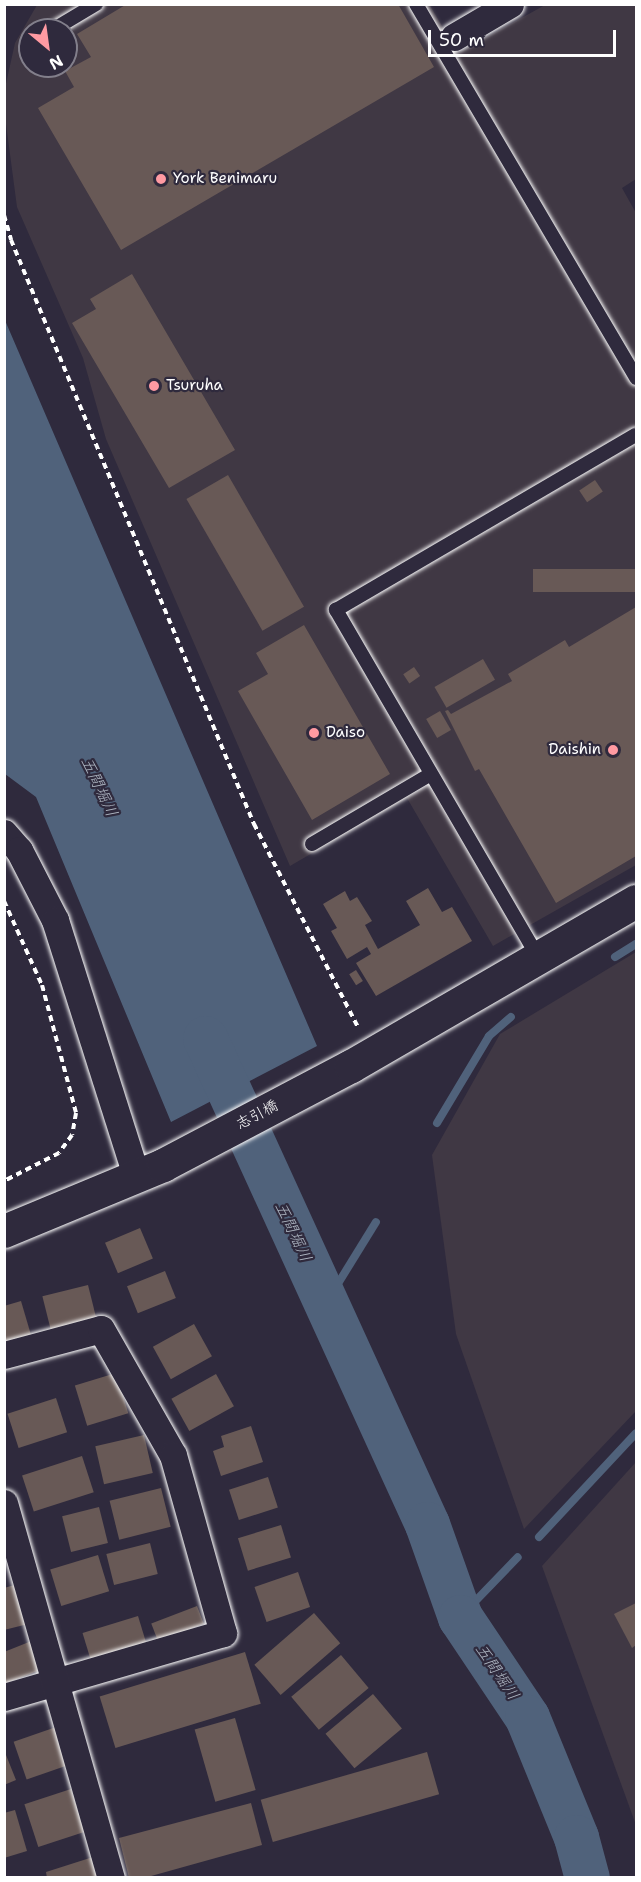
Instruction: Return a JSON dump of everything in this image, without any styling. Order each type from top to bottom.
[{"type":"street","points":[[454,37],[510,4]]},
{"type":"street","points":[[4,833],[19,850],[55,920],[150,1170]]},
{"type":"street","name":"志引橋","points":[[4,1230],[150,1170],[362,1059],[636,901]]},
{"type":"street","points":[[4,1355],[101,1329],[173,1455],[223,1633],[4,1697]]},
{"type":"street","points":[[4,1503],[57,1682],[111,1878]]},
{"type":"lane","points":[[73,18],[96,4]]},
{"type":"lane","points":[[416,4],[636,378]]},
{"type":"lane","points":[[538,957],[336,610],[636,435]]},
{"type":"lane","points":[[312,844],[431,774]]},
{"type":"path","points":[[4,215],[11,240],[254,824],[362,1059]]},
{"type":"path","points":[[4,901],[42,985],[76,1113],[72,1135],[59,1153],[4,1181]]},
{"type":"shaded area","points":[[429,4],[458,53],[545,5],[636,5],[636,179],[622,188],[636,213],[636,865],[493,946],[407,798],[290,866],[106,439],[83,358],[17,207],[4,109],[5,88],[18,38],[18,78],[78,78],[78,18],[29,18],[37,5]]},
{"type":"shaded area","points":[[636,952],[636,1411],[524,1529],[456,1334],[432,1155],[500,1034]]},
{"type":"shaded area","points":[[636,1462],[636,1825],[542,1566]]},
{"type":"water","points":[[4,318],[317,1046],[171,1122],[36,797],[5,774]]},
{"type":"building","name":"York Benimaru","points":[[127,4],[398,4],[434,67],[121,250],[38,108],[74,87],[69,78],[78,78],[78,64],[91,57],[78,33]]},
{"type":"building","name":"Tsuruha","points":[[132,274],[235,450],[169,488],[72,323],[96,309],[90,299]]},
{"type":"building","points":[[228,475],[304,607],[262,631],[186,499]]},
{"type":"building","points":[[595,480],[603,492],[587,502],[579,491]]},
{"type":"building","points":[[533,569],[636,569],[636,592],[533,592]]},
{"type":"building","points":[[636,607],[636,856],[556,903],[479,769],[475,771],[445,711],[448,710],[451,714],[512,681],[508,674],[565,640],[569,647]]},
{"type":"building","name":"Daiso","points":[[304,625],[390,774],[312,820],[238,691],[268,674],[256,653]]},
{"type":"building","points":[[483,659],[495,680],[447,708],[435,687]]},
{"type":"building","points":[[414,667],[420,676],[409,683],[403,674]]},
{"type":"building","points":[[440,711],[451,730],[437,738],[426,719]]},
{"type":"building","points":[[428,888],[442,912],[452,907],[472,941],[376,996],[356,963],[371,954],[367,947],[347,959],[331,931],[337,928],[323,904],[345,891],[350,901],[357,897],[372,921],[365,925],[378,949],[420,925],[406,901]]},
{"type":"building","points":[[356,970],[363,981],[356,985],[349,974]]},
{"type":"building","points":[[140,1228],[153,1258],[118,1273],[105,1243]]},
{"type":"building","points":[[165,1271],[176,1298],[138,1313],[127,1286]]},
{"type":"building","points":[[88,1285],[97,1320],[51,1331],[42,1296]]},
{"type":"building","points":[[21,1301],[31,1335],[4,1342],[4,1306]]},
{"type":"building","points":[[194,1324],[212,1356],[171,1379],[153,1347]]},
{"type":"building","points":[[116,1373],[128,1413],[87,1426],[75,1386]]},
{"type":"building","points":[[216,1374],[234,1406],[189,1431],[171,1399]]},
{"type":"building","points":[[56,1398],[67,1432],[19,1448],[7,1414]]},
{"type":"building","points":[[251,1426],[263,1462],[221,1476],[213,1451],[224,1447],[221,1436]]},
{"type":"building","points":[[144,1435],[153,1473],[104,1484],[95,1446]]},
{"type":"building","points":[[82,1456],[94,1492],[34,1512],[22,1475]]},
{"type":"building","points":[[268,1477],[278,1507],[239,1520],[229,1490]]},
{"type":"building","points":[[161,1488],[171,1527],[119,1540],[110,1501]]},
{"type":"building","points":[[99,1507],[108,1543],[71,1552],[62,1516]]},
{"type":"building","points":[[281,1525],[291,1558],[248,1571],[238,1538]]},
{"type":"building","points":[[150,1543],[158,1574],[114,1585],[106,1554]]},
{"type":"building","points":[[98,1555],[109,1591],[61,1606],[50,1570]]},
{"type":"building","points":[[298,1572],[310,1607],[267,1622],[255,1587]]},
{"type":"building","points":[[18,1584],[28,1624],[4,1630],[4,1588]]},
{"type":"building","points":[[636,1603],[636,1645],[632,1648],[614,1614]]},
{"type":"building","points":[[197,1606],[204,1624],[158,1641],[151,1624]]},
{"type":"building","points":[[314,1613],[340,1643],[281,1695],[254,1665]]},
{"type":"building","points":[[138,1616],[147,1645],[91,1662],[83,1633]]},
{"type":"building","points":[[34,1640],[45,1668],[4,1684],[4,1652]]},
{"type":"building","points":[[245,1652],[261,1704],[115,1748],[100,1696]]},
{"type":"building","points":[[341,1655],[369,1688],[319,1730],[291,1697]]},
{"type":"building","points":[[373,1694],[402,1728],[354,1768],[326,1734]]},
{"type":"building","points":[[235,1718],[256,1790],[215,1802],[195,1730]]},
{"type":"building","points":[[59,1726],[72,1764],[27,1779],[14,1742]]},
{"type":"building","points":[[4,1750],[16,1780],[4,1785]]},
{"type":"building","points":[[427,1752],[439,1794],[273,1842],[261,1800]]},
{"type":"building","points":[[71,1789],[85,1832],[38,1847],[24,1804]]},
{"type":"building","points":[[251,1803],[262,1845],[144,1878],[129,1878],[119,1838]]},
{"type":"building","points":[[15,1810],[27,1851],[4,1858],[4,1813]]},
{"type":"building","points":[[93,1857],[100,1878],[47,1878],[46,1872]]},
{"type":"waterway","points":[[615,957],[636,944]]},
{"type":"waterway","points":[[437,1123],[489,1036],[511,1017]]},
{"type":"waterway","name":"五間堀川","points":[[205,1038],[427,1524],[460,1617],[527,1717],[576,1837],[587,1878]]},
{"type":"waterway","points":[[326,1303],[376,1222]]},
{"type":"waterway","points":[[539,1537],[636,1433]]},
{"type":"waterway","points":[[460,1617],[518,1557]]},
{"type":"place","name":"York Benimaru","points":[[161,179]]},
{"type":"place","name":"Tsuruha","points":[[154,386]]},
{"type":"place","name":"Daiso","points":[[314,733]]},
{"type":"place","name":"Daishin","points":[[613,750]]}]
